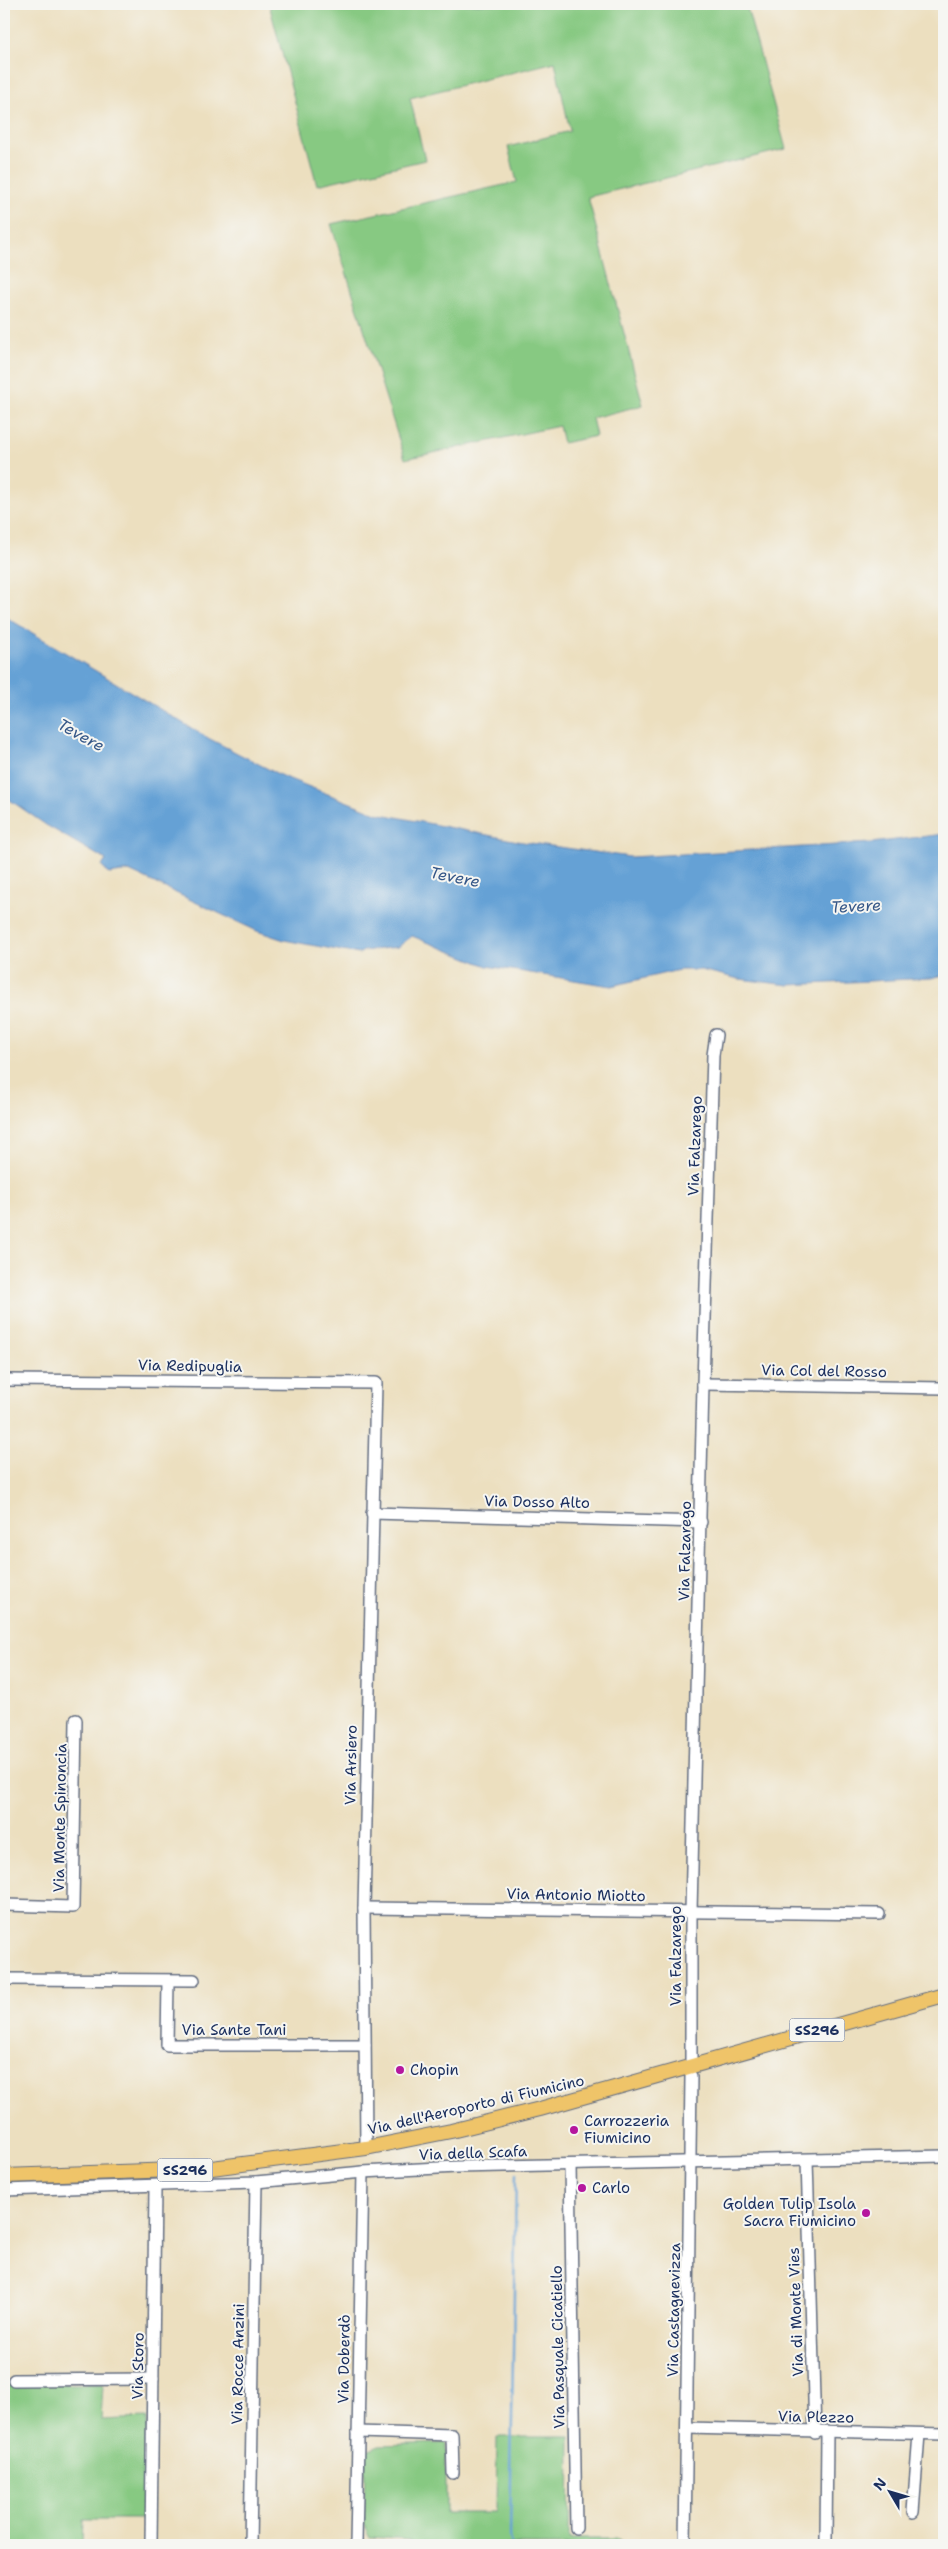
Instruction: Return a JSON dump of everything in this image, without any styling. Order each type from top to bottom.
[{"type":"main road","name":"Via dell'Aeroporto di Fiumicino","points":[[4,2176],[204,2169],[366,2148],[451,2131],[691,2072],[944,1995]]},
{"type":"street","name":"Via Falzarego","points":[[691,2072],[692,1912],[703,1384],[713,1055],[716,1035]]},
{"type":"street","name":"Via Redipuglia","points":[[4,1380],[376,1383]]},
{"type":"street","name":"Via Arsiero","points":[[366,2148],[364,1908],[376,1383]]},
{"type":"street","name":"Via Col del Rosso","points":[[703,1384],[944,1388]]},
{"type":"street","name":"Via Dosso Alto","points":[[372,1513],[701,1522]]},
{"type":"street","name":"Via Monte Spinoncia","points":[[4,1905],[73,1907],[76,1720]]},
{"type":"street","name":"Via Antonio Miotto","points":[[364,1908],[879,1914]]},
{"type":"street","points":[[4,1979],[194,1980]]},
{"type":"street","name":"Via Sante Tani","points":[[168,1981],[167,2045],[365,2045]]},
{"type":"street","name":"Via Castagnevizza","points":[[686,2545],[692,2161],[691,2072]]},
{"type":"street","name":"Via della Scafa","points":[[4,2190],[155,2187],[256,2182],[363,2172],[692,2161],[944,2156]]},
{"type":"street","name":"Via di Monte Vies","points":[[807,2160],[826,2539]]},
{"type":"street","name":"Via Pasquale Cicatiello","points":[[570,2165],[576,2528]]},
{"type":"street","name":"Via Doberdò","points":[[356,2545],[363,2172]]},
{"type":"street","name":"Via Rocce Anzini","points":[[250,2545],[256,2182]]},
{"type":"street","name":"Via Storo","points":[[152,2545],[155,2187]]},
{"type":"street","points":[[14,2380],[153,2379]]},
{"type":"street","name":"Via Plezzo","points":[[687,2428],[821,2433],[944,2434]]},
{"type":"street","points":[[358,2432],[452,2435],[453,2473]]},
{"type":"street","points":[[913,2512],[919,2434]]},
{"type":"green space","points":[[269,4],[746,4],[786,149],[588,197],[643,405],[592,418],[596,436],[563,443],[559,426],[405,459],[331,224],[517,182],[508,147],[570,131],[555,62],[410,98],[425,160],[317,185]]},
{"type":"green space","points":[[4,2384],[103,2384],[101,2420],[147,2418],[147,2519],[83,2519],[82,2545],[4,2545]]},
{"type":"green space","points":[[497,2437],[570,2437],[569,2539],[619,2539],[618,2545],[411,2545],[411,2540],[371,2537],[364,2524],[365,2451],[379,2445],[446,2443],[446,2513],[496,2513]]},
{"type":"water","name":"Tevere","points":[[4,616],[208,738],[282,776],[376,813],[523,842],[630,857],[871,843],[944,834],[944,975],[931,978],[789,985],[739,979],[701,970],[679,970],[611,986],[487,966],[412,936],[398,947],[363,951],[359,954],[284,940],[257,931],[129,871],[109,874],[102,866],[106,860],[46,825],[4,796]]},
{"type":"waterway","points":[[512,2545],[510,2538],[516,2173]]},
{"type":"place","name":"Chopin","points":[[400,2070]]},
{"type":"place","name":"Carrozzeria Fiumicino","points":[[574,2130]]},
{"type":"place","name":"Carlo","points":[[582,2188]]},
{"type":"place","name":"Golden Tulip Isola Sacra Fiumicino","points":[[866,2213]]}]
